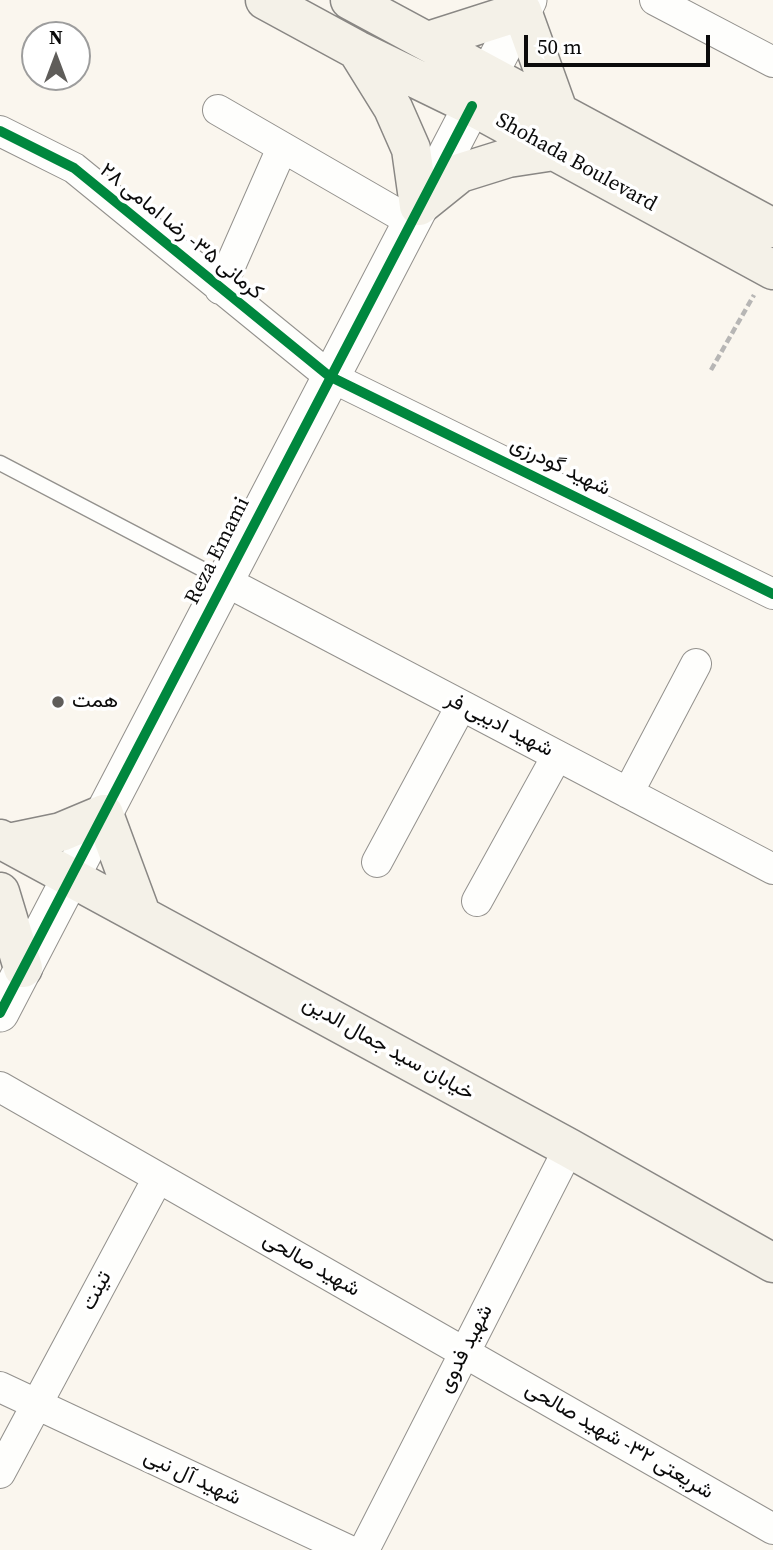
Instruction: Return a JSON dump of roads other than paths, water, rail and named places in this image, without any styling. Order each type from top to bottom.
[{"type":"main road","name":"Shohada Boulevard","points":[[265,0],[357,50],[480,90],[558,111],[773,228]]},
{"type":"main road","name":"Shohada Boulevard","points":[[350,0],[428,41],[480,90],[555,151],[771,270]]},
{"type":"main road","points":[[428,41],[525,5],[558,111]]},
{"type":"main road","points":[[357,50],[393,108],[411,149],[416,214]]},
{"type":"main road","points":[[416,214],[460,173],[508,158],[555,151]]},
{"type":"main road","points":[[4,841],[61,832],[104,814],[141,914]]},
{"type":"main road","name":"خیابان سید جمال الدین","points":[[4,841],[569,1148],[773,1263]]},
{"type":"main road","points":[[0,892],[23,968]]},
{"type":"street","points":[[655,0],[773,62]]},
{"type":"street","name":"Reza Emami","points":[[0,1013],[525,5]]},
{"type":"street","points":[[218,110],[282,148],[416,214]]},
{"type":"street","name":"کرمانی ۳۵- رضا امامی ۲۸","points":[[0,131],[74,168],[330,376]]},
{"type":"street","points":[[220,289],[282,148]]},
{"type":"street","name":"شهید گودرزی","points":[[330,376],[773,594]]},
{"type":"street","name":"شهید ادیبی فر","points":[[225,581],[773,869]]},
{"type":"street","points":[[628,793],[696,664]]},
{"type":"street","points":[[377,862],[461,706]]},
{"type":"street","points":[[477,901],[557,756]]},
{"type":"street","name":"شهید صالحی","points":[[0,1087],[464,1353]]},
{"type":"street","name":"شهید فدوی","points":[[364,1550],[569,1148]]},
{"type":"street","name":"تینت","points":[[0,1473],[158,1178]]},
{"type":"street","name":"شریعتی ۳۲- شهید صالحی","points":[[464,1353],[773,1529]]},
{"type":"street","name":"شهید آل نبی","points":[[0,1387],[348,1550]]},
{"type":"lane","points":[[0,463],[225,581]]},
{"type":"place","name":"همت","points":[[58,702]]}]
